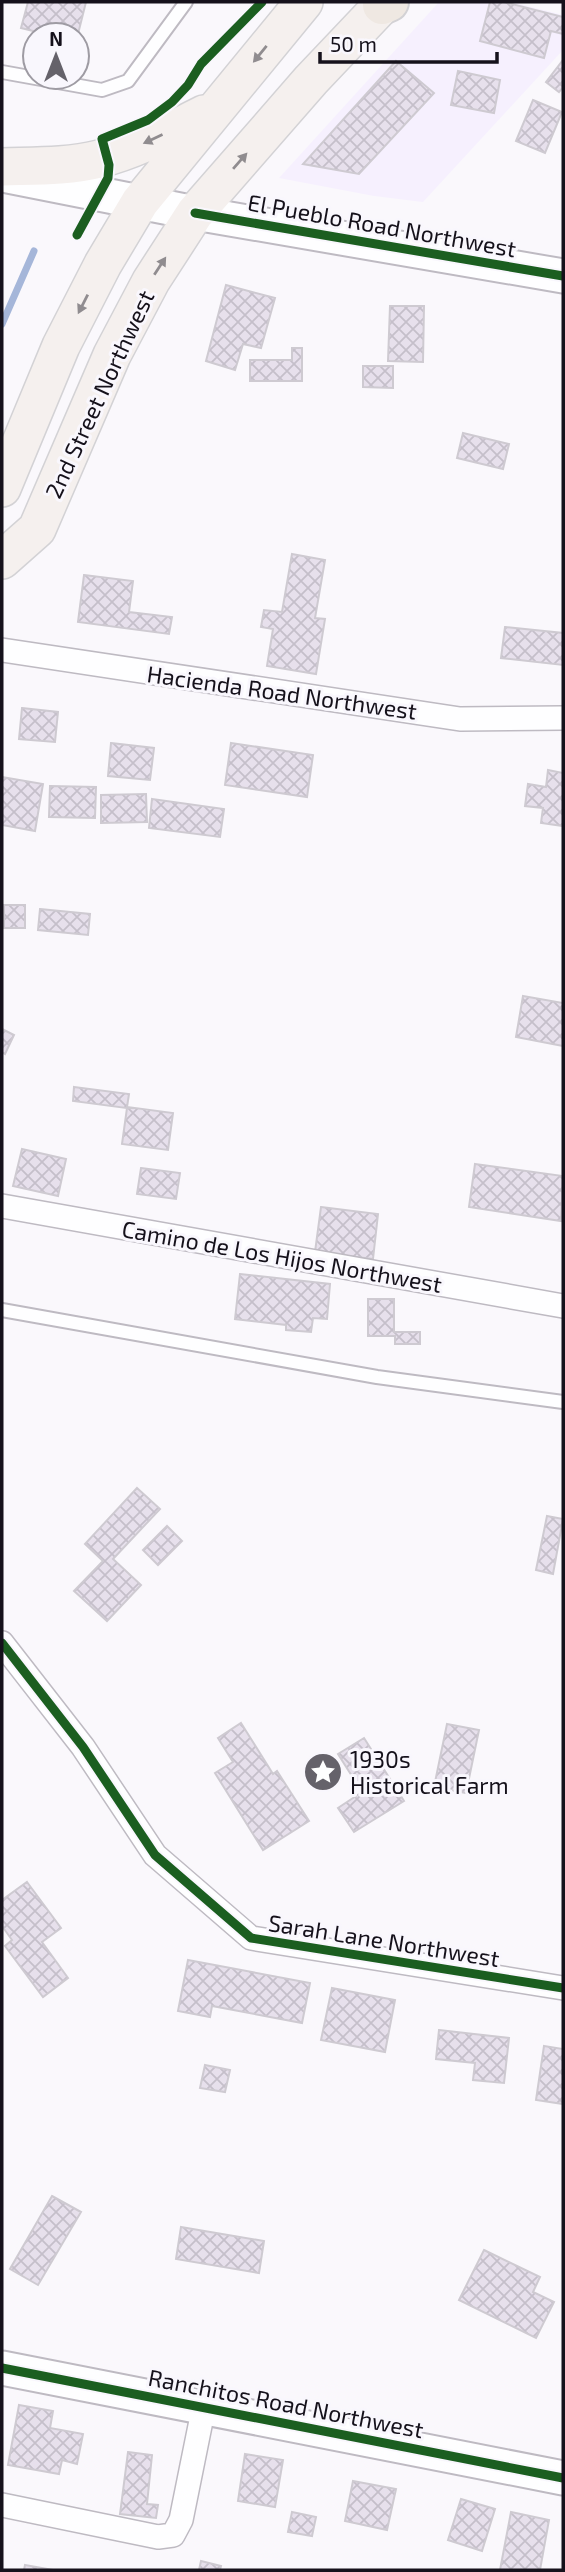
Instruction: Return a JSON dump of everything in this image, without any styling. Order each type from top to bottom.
[{"type":"main road","points":[[2,488],[61,346],[103,264],[140,202],[304,2]]},
{"type":"main road","name":"2nd Street Northwest","points":[[2,560],[37,529],[113,355],[151,281],[195,213],[311,80],[385,3]]},
{"type":"main road","points":[[5,176],[96,160],[147,142],[215,109]]},
{"type":"street","name":"El Pueblo Road Northwest","points":[[5,176],[195,213],[563,276]]},
{"type":"street","name":"Hacienda Road Northwest","points":[[2,650],[460,719],[563,718]]},
{"type":"street","name":"Camino de Los Hijos Northwest","points":[[2,1206],[563,1306]]},
{"type":"street","name":"Sarah Lane Northwest","points":[[2,1643],[83,1747],[155,1855],[251,1938],[563,1987]]},
{"type":"street","name":"Ranchitos Road Northwest","points":[[2,2368],[563,2478]]},
{"type":"street","points":[[2,2505],[158,2537],[173,2535],[181,2520],[204,2406]]},
{"type":"lane","points":[[2,72],[102,90],[128,81],[187,2]]},
{"type":"lane","points":[[2,1310],[377,1377],[563,1402]]},
{"type":"shaded area","points":[[439,2],[512,2],[563,15],[563,50],[423,202],[374,196],[279,178]]},
{"type":"building","points":[[28,2],[86,2],[81,21],[23,21]]},
{"type":"building","points":[[490,2],[504,2],[563,17],[563,34],[551,31],[544,58],[480,41]]},
{"type":"building","points":[[563,60],[563,87],[559,92],[546,82]]},
{"type":"building","points":[[396,61],[434,93],[359,174],[303,164]]},
{"type":"building","points":[[458,71],[500,80],[494,113],[451,105]]},
{"type":"building","points":[[533,100],[562,112],[545,153],[516,141]]},
{"type":"building","points":[[226,285],[275,298],[261,348],[243,344],[235,370],[206,361]]},
{"type":"building","points":[[390,306],[424,306],[423,362],[388,361]]},
{"type":"building","points":[[292,348],[302,348],[302,381],[250,381],[250,360],[292,360]]},
{"type":"building","points":[[363,366],[393,366],[393,388],[363,387]]},
{"type":"building","points":[[463,433],[509,444],[503,469],[457,458]]},
{"type":"building","points":[[292,554],[325,560],[315,618],[325,619],[316,674],[267,666],[273,629],[261,627],[264,610],[282,612]]},
{"type":"building","points":[[84,575],[133,581],[129,612],[172,617],[169,634],[78,622]]},
{"type":"building","points":[[505,627],[563,633],[563,665],[501,658]]},
{"type":"building","points":[[22,708],[58,712],[55,742],[19,739]]},
{"type":"building","points":[[111,743],[154,748],[150,780],[108,776]]},
{"type":"building","points":[[231,743],[313,755],[307,797],[225,785]]},
{"type":"building","points":[[548,770],[563,773],[563,826],[541,823],[543,808],[525,806],[528,784],[546,787]]},
{"type":"building","points":[[2,777],[43,784],[35,831],[2,825]]},
{"type":"building","points":[[50,786],[96,787],[95,818],[49,817]]},
{"type":"building","points":[[146,794],[147,822],[101,823],[101,795]]},
{"type":"building","points":[[152,799],[224,809],[220,837],[149,828]]},
{"type":"building","points":[[4,905],[25,905],[25,928],[4,928]]},
{"type":"building","points":[[40,909],[90,914],[88,935],[38,930]]},
{"type":"building","points":[[523,996],[563,1003],[563,1046],[516,1037]]},
{"type":"building","points":[[2,1029],[14,1035],[5,1054],[2,1052]]},
{"type":"building","points":[[74,1087],[129,1094],[127,1107],[173,1113],[168,1150],[122,1144],[127,1108],[73,1101]]},
{"type":"building","points":[[22,1149],[66,1159],[58,1196],[13,1186]]},
{"type":"building","points":[[475,1164],[563,1176],[561,1221],[469,1207]]},
{"type":"building","points":[[141,1168],[180,1173],[176,1199],[137,1194]]},
{"type":"building","points":[[321,1207],[378,1214],[373,1259],[315,1252]]},
{"type":"building","points":[[240,1274],[330,1284],[327,1319],[313,1318],[311,1332],[286,1330],[286,1325],[235,1319]]},
{"type":"building","points":[[368,1299],[394,1299],[394,1332],[420,1332],[420,1344],[395,1344],[395,1336],[368,1336]]},
{"type":"building","points":[[137,1488],[160,1509],[113,1559],[141,1585],[107,1621],[74,1591],[103,1561],[85,1544]]},
{"type":"building","points":[[547,1516],[563,1519],[553,1574],[536,1570]]},
{"type":"building","points":[[167,1526],[182,1541],[158,1565],[143,1550]]},
{"type":"building","points":[[241,1723],[273,1774],[277,1771],[309,1821],[263,1850],[215,1773],[233,1762],[218,1738]]},
{"type":"building","points":[[447,1724],[479,1730],[466,1793],[434,1787]]},
{"type":"building","points":[[364,1738],[404,1801],[354,1832],[338,1808],[362,1792],[338,1754]]},
{"type":"building","points":[[27,1882],[61,1928],[42,1942],[68,1978],[43,1997],[5,1946],[12,1940],[2,1926],[2,1900]]},
{"type":"building","points":[[188,1960],[310,1983],[302,2023],[212,2006],[210,2017],[178,2011]]},
{"type":"building","points":[[332,1988],[395,2000],[385,2052],[321,2040]]},
{"type":"building","points":[[439,2030],[509,2038],[504,2083],[473,2080],[475,2063],[436,2059]]},
{"type":"building","points":[[544,2046],[563,2049],[563,2104],[536,2100]]},
{"type":"building","points":[[205,2065],[230,2070],[225,2092],[200,2088]]},
{"type":"building","points":[[52,2196],[81,2212],[38,2285],[10,2269]]},
{"type":"building","points":[[181,2227],[264,2241],[259,2273],[176,2259]]},
{"type":"building","points":[[484,2250],[540,2277],[533,2292],[554,2302],[536,2338],[459,2300]]},
{"type":"building","points":[[19,2405],[53,2411],[50,2428],[83,2434],[77,2464],[62,2460],[59,2474],[8,2465]]},
{"type":"building","points":[[128,2452],[152,2455],[147,2504],[158,2505],[156,2518],[120,2514]]},
{"type":"building","points":[[245,2454],[283,2460],[275,2507],[238,2501]]},
{"type":"building","points":[[353,2481],[396,2489],[387,2530],[345,2521]]},
{"type":"building","points":[[461,2499],[495,2509],[482,2551],[448,2540]]},
{"type":"building","points":[[292,2512],[316,2517],[312,2536],[288,2532]]},
{"type":"building","points":[[511,2512],[549,2520],[540,2570],[500,2570]]},
{"type":"building","points":[[201,2561],[221,2566],[220,2570],[199,2570]]},
{"type":"building","points":[[25,2565],[53,2570],[24,2570]]},
{"type":"waterway","points":[[2,324],[34,251]]},
{"type":"cycle path","points":[[77,235],[108,178],[109,165],[102,139],[148,120],[172,102],[188,85],[201,64],[262,2]]},
{"type":"cycle path","points":[[195,213],[563,276]]},
{"type":"cycle path","points":[[2,1643],[83,1747],[155,1855],[251,1938],[563,1988]]},
{"type":"cycle path","points":[[2,2368],[563,2478]]},
{"type":"place","name":"1930s Historical Farm","points":[[323,1772]]}]
